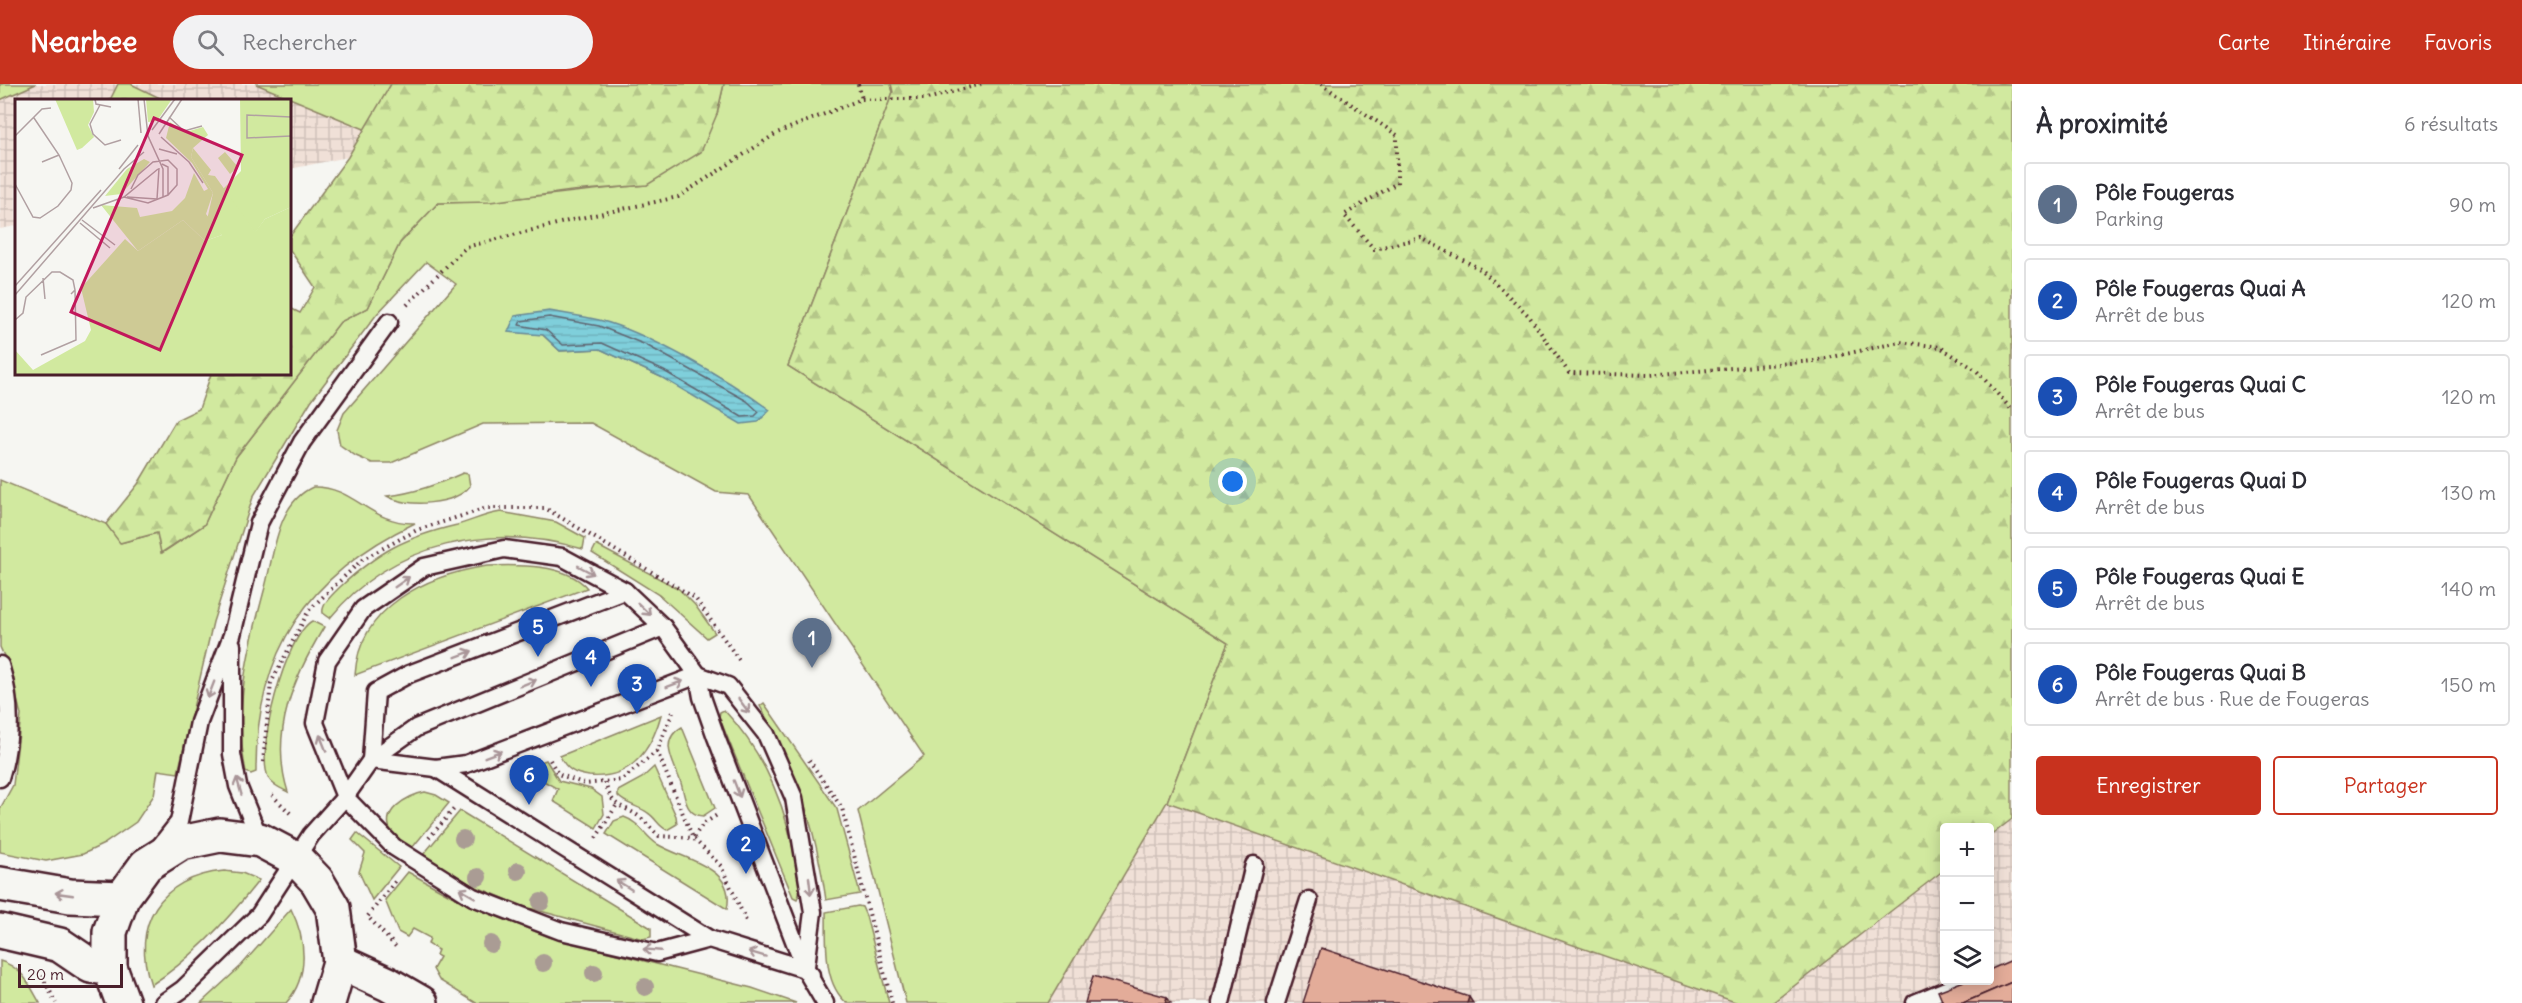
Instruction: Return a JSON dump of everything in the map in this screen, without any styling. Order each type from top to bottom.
[{"type":"main road","points":[[123,1003],[111,968],[111,932],[122,898],[146,865],[181,843],[220,835],[260,840],[296,859],[317,881],[333,908],[340,963],[328,1003]]},
{"type":"main road","points":[[0,884],[70,896],[122,898]]},
{"type":"main road","points":[[0,931],[60,945],[91,966],[111,968]]},
{"type":"main road","points":[[340,963],[388,984],[421,1003]]},
{"type":"lane","points":[[146,865],[179,822],[199,722],[232,635],[259,523],[302,442],[389,322]]},
{"type":"lane","points":[[709,939],[657,952],[561,931],[473,897],[394,847],[345,797],[315,723],[327,661],[363,609],[424,567],[504,549],[562,556],[625,591],[663,627],[698,675],[702,697],[716,737],[805,969],[825,1003]]},
{"type":"lane","points":[[371,760],[376,692],[409,674],[625,591]]},
{"type":"lane","points":[[163,1003],[183,989],[259,915],[311,835],[345,797],[371,760],[416,728],[663,627]]},
{"type":"lane","points":[[232,635],[232,754],[238,786],[260,840]]},
{"type":"lane","points":[[0,665],[7,687],[11,730],[0,778]]},
{"type":"lane","points":[[371,760],[436,768],[466,764],[698,675],[728,686],[765,734],[794,798],[813,912],[805,969]]},
{"type":"lane","points":[[436,768],[709,939],[805,969],[836,1003]]},
{"type":"lane","points":[[1221,1003],[1254,865]]},
{"type":"lane","points":[[1276,1003],[1309,900]]},
{"type":"lane","points":[[1915,1003],[1960,985]]},
{"type":"path","points":[[858,84],[862,99]]},
{"type":"path","points":[[389,322],[465,248],[576,219],[678,197],[777,133],[862,99],[927,99],[981,84]]},
{"type":"path","points":[[1321,84],[1397,135],[1397,183],[1344,215],[1374,249],[1421,238],[1482,270],[1529,316],[1569,373],[1650,375],[1814,361],[1900,342],[1940,347],[1976,370],[2012,410]]},
{"type":"path","points":[[546,754],[558,774],[585,784],[622,780],[657,751],[677,703]]},
{"type":"path","points":[[657,751],[693,838],[721,866],[747,923]]},
{"type":"path","points":[[605,782],[609,796],[616,806],[640,817],[659,836],[693,838]]},
{"type":"path","points":[[368,916],[471,789]]},
{"type":"path","points":[[596,838],[616,806]]},
{"type":"path","points":[[693,838],[703,824],[723,812]]},
{"type":"path","points":[[40,972],[56,1003]]},
{"type":"shaded area","points":[[0,84],[391,84],[348,157],[291,169],[291,99],[15,99],[15,226],[0,229]]},
{"type":"shaded area","points":[[1167,802],[1544,935],[1738,1003],[1048,1003]]},
{"type":"shaded area","points":[[2012,819],[2012,1003],[1772,1003],[1940,873],[1940,985],[1994,985],[1994,833]]},
{"type":"green space","points":[[0,84],[36,84],[0,100]]},
{"type":"green space","points":[[118,84],[131,84],[162,99],[110,99]]},
{"type":"green space","points":[[256,84],[396,84],[369,131]]},
{"type":"green space","points":[[391,84],[724,84],[717,114],[701,152],[647,185],[572,191],[490,202],[438,203],[400,243],[368,308],[340,322],[236,457],[204,525],[161,553],[157,533],[120,543],[106,524],[138,484],[176,420],[199,409],[211,375],[291,375],[291,308],[300,313],[315,287],[291,251],[291,235],[348,157]]},
{"type":"green space","points":[[724,84],[891,84],[893,92],[788,366],[1228,643],[1167,802],[1048,1003],[906,1003],[858,811],[924,756],[749,495],[716,492],[591,423],[483,424],[391,463],[372,463],[340,445],[337,430],[344,413],[456,284],[426,262],[377,314],[311,401],[253,497],[213,622],[178,773],[158,770],[154,795],[136,822],[104,844],[83,854],[46,861],[0,852],[0,809],[13,785],[21,715],[9,667],[0,647],[0,480],[106,524],[121,543],[157,533],[162,553],[204,525],[236,457],[340,322],[368,308],[400,243],[438,203],[647,185],[717,114]],"holes":[[[543,335],[649,339],[661,377],[600,349],[560,351]]]},
{"type":"green space","points":[[891,84],[2012,84],[2012,819],[1994,833],[1994,823],[1940,823],[1940,873],[1772,1003],[1738,1003],[1167,802],[1228,643],[788,366],[893,92]]},
{"type":"green space","points":[[463,473],[468,474],[470,486],[454,497],[442,501],[406,502],[387,496],[426,488]]},
{"type":"green space","points":[[313,487],[340,492],[386,518],[415,523],[377,543],[345,567],[317,593],[295,622],[278,654],[265,690],[258,729],[256,772],[251,774],[246,772],[241,726],[248,658],[278,532],[291,505]]},
{"type":"green space","points":[[501,512],[556,522],[585,538],[583,549],[549,541],[514,538],[479,539],[446,545],[413,556],[383,571],[355,592],[330,618],[323,613],[331,595],[354,574],[394,547],[423,535]]},
{"type":"green space","points":[[596,545],[679,589],[695,605],[715,633],[707,638],[659,595],[592,553]]},
{"type":"green space","points":[[487,566],[526,566],[554,570],[578,580],[587,588],[355,675],[359,651],[369,630],[400,598],[442,577]]},
{"type":"green space","points":[[312,621],[324,627],[294,685],[283,727],[281,748],[288,792],[270,781],[265,765],[269,721],[283,670],[292,648],[302,631]]},
{"type":"green space","points":[[764,703],[837,809],[860,894],[826,900],[822,873],[803,799],[784,753],[760,706]]},
{"type":"green space","points":[[724,710],[752,746],[773,785],[793,850],[799,890],[797,899],[793,897],[719,717],[720,712]]},
{"type":"green space","points":[[661,715],[645,751],[637,761],[616,773],[603,776],[579,774],[568,768],[560,756]]},
{"type":"green space","points":[[682,727],[715,808],[703,816],[689,809],[670,753],[670,739]]},
{"type":"green space","points":[[546,760],[559,781],[591,789],[602,797],[604,814],[596,828],[553,801],[558,789],[540,779],[533,765]]},
{"type":"green space","points":[[654,767],[676,816],[677,824],[667,830],[648,813],[618,796],[618,791],[642,778]]},
{"type":"green space","points":[[425,792],[436,795],[449,803],[412,848],[393,834],[389,826],[389,819],[392,812],[403,801]]},
{"type":"green space","points":[[460,811],[651,928],[651,937],[643,939],[522,906],[472,885],[422,856]]},
{"type":"green space","points":[[624,817],[634,822],[657,844],[706,866],[716,874],[724,883],[728,895],[727,909],[606,834],[614,821]]},
{"type":"green space","points":[[357,833],[399,867],[372,900],[359,872],[365,853],[352,840]]},
{"type":"green space","points":[[224,871],[242,873],[259,880],[209,937],[181,963],[151,985],[145,963],[145,943],[148,924],[156,908],[167,894],[183,883],[202,875]]},
{"type":"green space","points":[[408,872],[468,905],[549,937],[752,988],[796,1003],[476,1003],[439,980],[433,969],[440,957],[436,955],[438,950],[428,944],[430,938],[413,929],[407,937],[398,932],[385,900]]},
{"type":"green space","points":[[862,907],[866,916],[889,1003],[847,1003],[833,984],[826,948],[826,912]]},
{"type":"green space","points":[[291,909],[300,933],[303,957],[299,981],[286,1003],[201,1003],[240,967]]},
{"type":"green space","points":[[0,961],[14,967],[19,972],[40,1003],[0,1003]]},
{"type":"water","points":[[549,311],[599,320],[640,335],[711,372],[770,410],[758,422],[741,424],[661,377],[600,349],[560,351],[543,335],[508,332],[515,316]]},
{"type":"building","points":[[1321,948],[1469,997],[1467,1003],[1303,1003]]},
{"type":"building","points":[[2012,960],[2012,982],[1963,1003],[1943,1003],[1938,991],[1954,985],[1994,985],[1994,968]]},
{"type":"building","points":[[1093,976],[1167,997],[1165,1003],[1085,1003]]},
{"type":"building","points":[[2012,982],[2012,1003],[1963,1003]]},
{"type":"place","name":"Pôle Fougeras Quai E","points":[[538,657]]},
{"type":"place","name":"Pôle Fougeras","points":[[812,668]]},
{"type":"place","name":"Pôle Fougeras Quai D","points":[[591,687]]},
{"type":"place","name":"Pôle Fougeras Quai C","points":[[637,714]]},
{"type":"place","name":"Pôle Fougeras Quai B","points":[[529,805]]},
{"type":"place","name":"Pôle Fougeras Quai A","points":[[746,874]]}]
